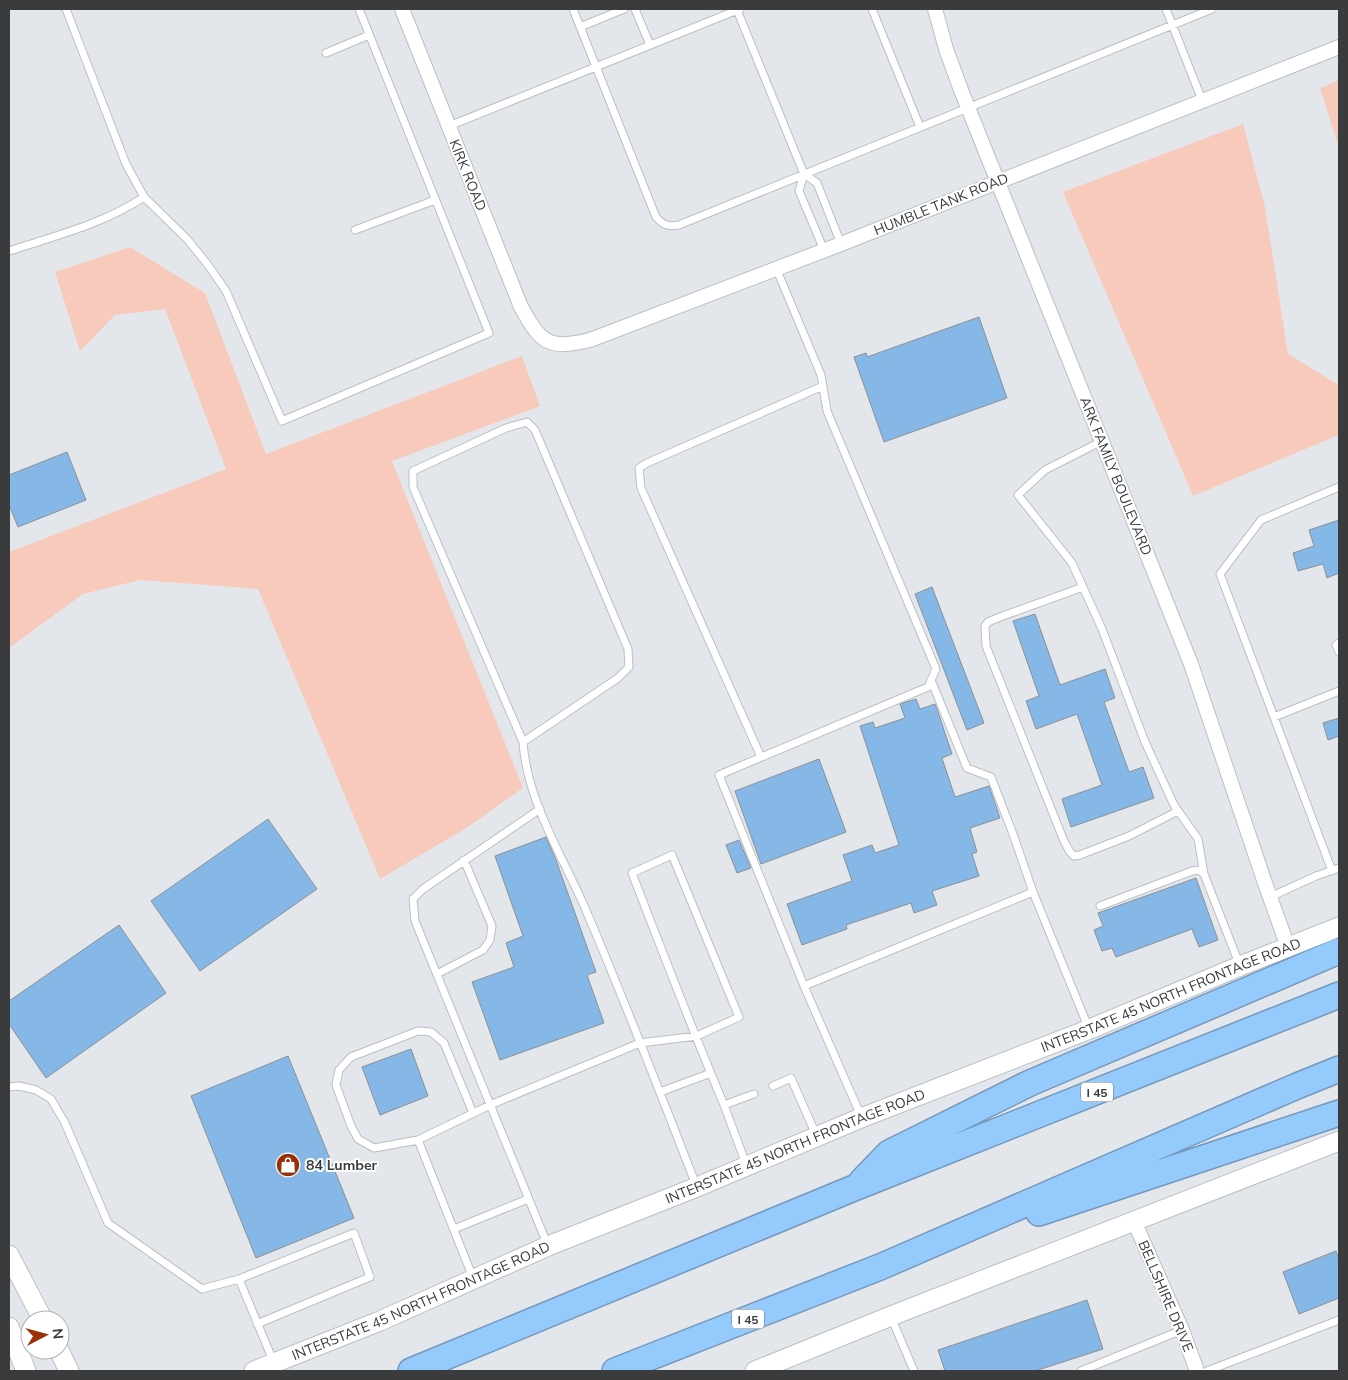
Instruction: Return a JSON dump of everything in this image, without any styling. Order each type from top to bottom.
[{"type":"highway","points":[[854,1188],[889,1153],[1030,1083],[1339,951]]},
{"type":"highway","name":"I 45","points":[[411,1371],[854,1188],[1339,995]]},
{"type":"highway","name":"I 45","points":[[615,1371],[880,1267],[1339,1069]]},
{"type":"highway","points":[[880,1267],[1339,1113]]},
{"type":"main road","name":"INTERSTATE 45 NORTH FRONTAGE ROAD","points":[[254,1371],[380,1321],[548,1246],[697,1188],[861,1118],[1090,1029],[1339,927]]},
{"type":"main road","points":[[755,1371],[1339,1141]]},
{"type":"main road","points":[[9,1255],[38,1310]]},
{"type":"main road","points":[[9,1327],[26,1371]]},
{"type":"main road","points":[[9,1358],[14,1371]]},
{"type":"street","name":"KIRK ROAD","points":[[402,9],[521,307],[528,321],[541,338]]},
{"type":"street","name":"ARK FAMILY BOULEVARD","points":[[935,9],[946,49],[968,107],[1191,664],[1288,947]]},
{"type":"street","name":"HUMBLE TANK ROAD","points":[[541,338],[554,345],[570,345],[590,340],[841,244],[1339,47]]},
{"type":"street","name":"BELLSHIRE DRIVE","points":[[1134,1221],[1182,1330],[1197,1371]]},
{"type":"lane","points":[[66,9],[126,164],[144,196],[187,239],[226,291],[282,421],[489,333],[359,9]]},
{"type":"lane","points":[[574,9],[595,67],[656,217],[662,224],[671,226],[679,225],[1212,9]]},
{"type":"lane","points":[[580,27],[624,9]]},
{"type":"lane","points":[[635,9],[650,45]]},
{"type":"lane","points":[[872,9],[920,127]]},
{"type":"lane","points":[[1166,9],[1202,100]]},
{"type":"lane","points":[[449,126],[739,10],[804,174],[817,183],[841,244]]},
{"type":"lane","points":[[326,53],[369,35]]},
{"type":"lane","points":[[804,174],[799,191],[824,250]]},
{"type":"lane","points":[[9,251],[105,219],[129,207],[144,196]]},
{"type":"lane","points":[[355,230],[435,200]]},
{"type":"lane","points":[[776,268],[822,375],[827,411],[936,669],[928,687],[719,775],[804,986],[861,1118]]},
{"type":"lane","points":[[761,757],[642,488],[639,468],[647,462],[823,386]]},
{"type":"lane","points":[[523,742],[618,678],[629,667],[628,649],[535,430],[527,422],[506,428],[413,471],[413,487],[523,742],[524,761],[540,809],[585,907],[697,1188]]},
{"type":"lane","points":[[1102,441],[1045,470],[1018,495],[1072,563],[1102,629],[1145,742],[1174,804],[1198,839],[1204,874],[1240,966]]},
{"type":"lane","points":[[1270,897],[1336,869],[1274,717],[1220,574],[1260,520],[1339,487]]},
{"type":"lane","points":[[1083,587],[1000,617],[988,622],[985,626],[986,646],[1064,841],[1074,856],[1080,855],[1129,836],[1178,811]]},
{"type":"lane","points":[[1339,643],[1336,645],[1339,652]]},
{"type":"lane","points":[[931,680],[967,768],[991,777],[1014,834],[1033,892],[1090,1029]]},
{"type":"lane","points":[[1274,717],[1339,691]]},
{"type":"lane","points":[[540,809],[423,888],[413,899],[415,921],[548,1246]]},
{"type":"lane","points":[[473,1113],[444,1043],[431,1032],[418,1031],[351,1057],[339,1070],[336,1085],[351,1126],[358,1139],[374,1148],[418,1140],[490,1105],[640,1043],[696,1036],[739,1018],[672,855],[632,873],[696,1036],[724,1105],[747,1167]]},
{"type":"lane","points":[[437,974],[483,950],[490,940],[492,926],[464,860]]},
{"type":"lane","points":[[1100,906],[1192,871],[1198,870],[1204,874]]},
{"type":"lane","points":[[804,986],[1033,892]]},
{"type":"lane","points":[[660,1092],[711,1073]]},
{"type":"lane","points":[[773,1086],[792,1078],[817,1137]]},
{"type":"lane","points":[[9,1087],[19,1086],[36,1090],[51,1100],[65,1123],[108,1223],[202,1289],[239,1279],[354,1233],[370,1277],[257,1324]]},
{"type":"lane","points":[[724,1105],[754,1094]]},
{"type":"lane","points":[[418,1140],[474,1278]]},
{"type":"lane","points":[[454,1229],[528,1199]]},
{"type":"lane","points":[[239,1279],[274,1363]]},
{"type":"lane","points":[[891,1316],[914,1371]]},
{"type":"lane","points":[[1207,1371],[1339,1320]]},
{"type":"lane","points":[[1082,1371],[1182,1330]]},
{"type":"shaded area","points":[[1339,80],[1339,148],[1320,88]]},
{"type":"shaded area","points":[[1243,124],[1265,207],[1288,354],[1339,385],[1339,435],[1193,496],[1063,192]]},
{"type":"shaded area","points":[[130,247],[205,293],[266,454],[522,356],[540,406],[392,461],[523,788],[468,827],[380,879],[258,589],[140,580],[83,594],[9,648],[9,552],[226,469],[165,309],[115,315],[80,351],[55,272]]},
{"type":"building","points":[[979,317],[1007,398],[884,442],[854,357],[866,353],[867,357]]},
{"type":"building","points":[[67,452],[86,500],[18,527],[9,505],[9,475]]},
{"type":"building","points":[[1339,520],[1339,573],[1327,578],[1323,564],[1298,571],[1293,553],[1314,546],[1309,530]]},
{"type":"building","points":[[932,587],[984,723],[967,730],[915,594]]},
{"type":"building","points":[[1035,614],[1060,685],[1105,669],[1115,698],[1104,702],[1129,772],[1143,767],[1154,798],[1071,827],[1062,799],[1102,785],[1077,714],[1036,729],[1026,701],[1039,696],[1013,621]]},
{"type":"building","points":[[916,699],[920,709],[935,704],[937,709],[952,754],[942,758],[955,797],[989,786],[1000,818],[970,828],[977,852],[972,854],[979,876],[932,891],[937,905],[914,913],[911,903],[846,925],[847,929],[802,945],[787,904],[852,881],[843,855],[872,845],[875,853],[899,845],[860,726],[873,722],[875,728],[905,718],[900,704]]},
{"type":"building","points":[[1339,718],[1339,736],[1328,740],[1323,723]]},
{"type":"building","points":[[819,759],[846,832],[761,864],[735,791]]},
{"type":"building","points":[[268,819],[317,889],[200,971],[151,901]]},
{"type":"building","points":[[546,837],[596,972],[587,975],[604,1023],[500,1060],[472,982],[514,967],[506,943],[523,936],[495,856]]},
{"type":"building","points":[[739,840],[751,868],[737,873],[726,845]]},
{"type":"building","points":[[1196,878],[1218,940],[1199,947],[1192,929],[1116,957],[1112,948],[1102,951],[1094,930],[1103,926],[1098,913]]},
{"type":"building","points":[[119,925],[166,993],[46,1078],[9,1024],[9,1001]]},
{"type":"building","points":[[411,1049],[428,1096],[380,1115],[362,1067]]},
{"type":"building","points":[[288,1056],[354,1218],[256,1258],[191,1096]]},
{"type":"building","points":[[1336,1251],[1339,1260],[1339,1298],[1299,1314],[1283,1272]]},
{"type":"building","points":[[1087,1300],[1103,1349],[1035,1371],[945,1371],[938,1350]]},
{"type":"place","name":"84 Lumber","points":[[288,1165]]}]
